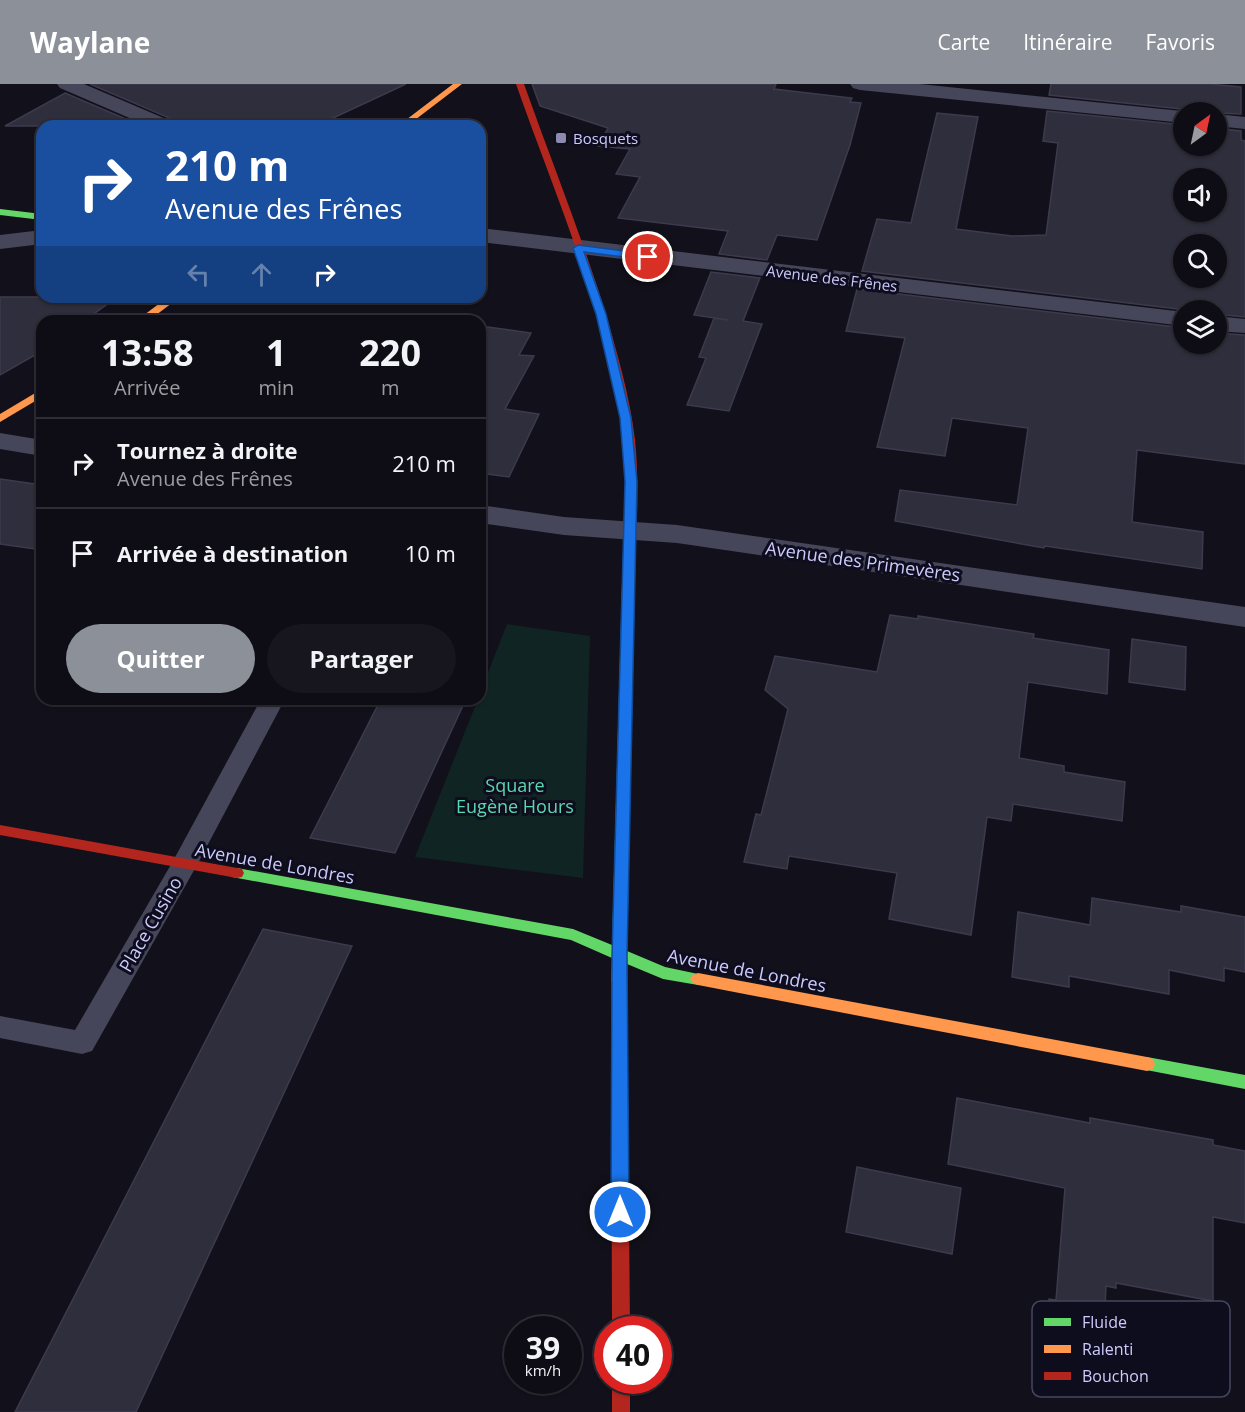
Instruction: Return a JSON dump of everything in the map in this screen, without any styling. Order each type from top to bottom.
[{"type":"street","points":[[67,84],[152,120]]},
{"type":"street","points":[[410,120],[458,84]]},
{"type":"street","points":[[520,84],[601,314],[626,418],[631,482],[631,529],[619,956],[621,1316]]},
{"type":"street","points":[[860,84],[1173,116]]},
{"type":"street","points":[[1227,121],[1245,123]]},
{"type":"street","points":[[0,212],[36,216]]},
{"type":"street","name":"Avenue des Frênes","points":[[486,236],[1173,318]]},
{"type":"street","points":[[0,242],[36,238]]},
{"type":"street","points":[[150,315],[166,303]]},
{"type":"street","points":[[1227,324],[1245,326]]},
{"type":"street","points":[[0,419],[36,396]]},
{"type":"street","points":[[0,441],[36,447]]},
{"type":"street","name":"Avenue des Primevères","points":[[486,514],[564,526],[631,529],[1245,616]]},
{"type":"street","name":"Avenue de Londres","points":[[0,830],[573,935],[663,973],[1245,1082]]},
{"type":"street","points":[[621,1394],[621,1412]]},
{"type":"lane","name":"Place Cusino","points":[[0,1027],[82,1043],[184,865],[270,705]]},
{"type":"green space","name":"Square Eugène Hours","points":[[507,624],[590,636],[583,878],[415,857],[476,705],[486,705],[486,678]]},
{"type":"building","points":[[90,84],[406,84],[329,120],[174,120]]},
{"type":"building","points":[[532,84],[776,84],[774,89],[852,98],[850,102],[861,103],[850,145],[817,240],[777,235],[767,260],[719,254],[728,231],[618,218],[640,177],[616,174],[630,149],[598,146],[608,128],[540,106]]},
{"type":"building","points":[[1051,84],[1210,84],[1241,87],[1241,114],[1227,113],[1227,102],[1173,102],[1173,108],[1049,95]]},
{"type":"building","points":[[65,93],[128,120],[36,120],[36,126],[5,126]]},
{"type":"building","points":[[1047,111],[1173,124],[1173,156],[1227,156],[1227,129],[1241,131],[1241,140],[1245,141],[1245,317],[1227,315],[1227,300],[1173,300],[1173,308],[862,271],[877,219],[911,223],[937,113],[978,117],[956,229],[1012,236],[1046,235],[1058,143],[1043,141]]},
{"type":"building","points":[[711,272],[760,278],[743,321],[762,324],[729,411],[687,405],[706,358],[699,357],[714,318],[728,320],[694,315]]},
{"type":"building","points":[[857,289],[1173,327],[1173,354],[1227,354],[1227,334],[1245,335],[1245,464],[1137,450],[1132,522],[1203,532],[1202,569],[1045,546],[1044,548],[895,521],[900,490],[1017,505],[1028,428],[952,418],[945,456],[877,447],[905,338],[846,331]]},
{"type":"building","points":[[0,297],[36,297],[36,303],[109,303],[92,315],[36,315],[36,354],[0,375]]},
{"type":"building","points":[[486,327],[531,333],[519,355],[534,356],[505,409],[539,414],[509,477],[486,474]]},
{"type":"building","points":[[0,479],[36,484],[36,549],[0,544]]},
{"type":"building","points":[[890,615],[918,619],[918,616],[1034,634],[1033,638],[1109,650],[1107,694],[1028,682],[1019,758],[1064,766],[1064,772],[1125,782],[1122,821],[1013,804],[1011,821],[987,817],[971,935],[889,919],[897,873],[789,856],[787,869],[744,862],[756,814],[761,815],[788,709],[765,690],[775,656],[877,672]]},
{"type":"building","points":[[1132,639],[1186,647],[1185,690],[1129,682]]},
{"type":"building","points":[[378,705],[463,705],[395,853],[310,838]]},
{"type":"building","points":[[1092,898],[1181,912],[1181,906],[1245,917],[1245,972],[1224,968],[1224,981],[1169,970],[1169,994],[1069,976],[1069,987],[1012,977],[1018,912],[1090,925]]},
{"type":"building","points":[[263,929],[352,946],[136,1412],[15,1412]]},
{"type":"building","points":[[957,1098],[1090,1123],[1090,1118],[1213,1140],[1213,1145],[1245,1151],[1245,1223],[1213,1217],[1213,1301],[1116,1283],[1116,1288],[1106,1286],[1105,1301],[1049,1301],[1049,1299],[1056,1300],[1065,1188],[948,1164]]},
{"type":"building","points":[[857,1167],[961,1188],[952,1254],[846,1232]]},
{"type":"traffic: fast","points":[[0,212],[36,216]]},
{"type":"traffic: fast","points":[[619,982],[628,585]]},
{"type":"traffic: fast","points":[[237,873],[573,935],[663,973],[698,979]]},
{"type":"traffic: fast","points":[[1147,1064],[1245,1082]]},
{"type":"traffic: slow","points":[[410,120],[458,84]]},
{"type":"traffic: slow","points":[[150,315],[166,303]]},
{"type":"traffic: slow","points":[[0,419],[36,396]]},
{"type":"traffic: slow","points":[[698,979],[1147,1064]]},
{"type":"traffic: jam","points":[[520,84],[593,290],[617,374],[626,417],[631,459],[628,585]]},
{"type":"traffic: jam","points":[[0,830],[237,873]]},
{"type":"traffic: jam","points":[[619,982],[621,1316]]},
{"type":"traffic: jam","points":[[621,1394],[621,1412]]},
{"type":"place","name":"Bosquets","points":[[561,138]]},
{"type":"route","points":[[620,1212],[619,956],[631,482],[626,418],[601,314],[578,248],[648,257]]}]
